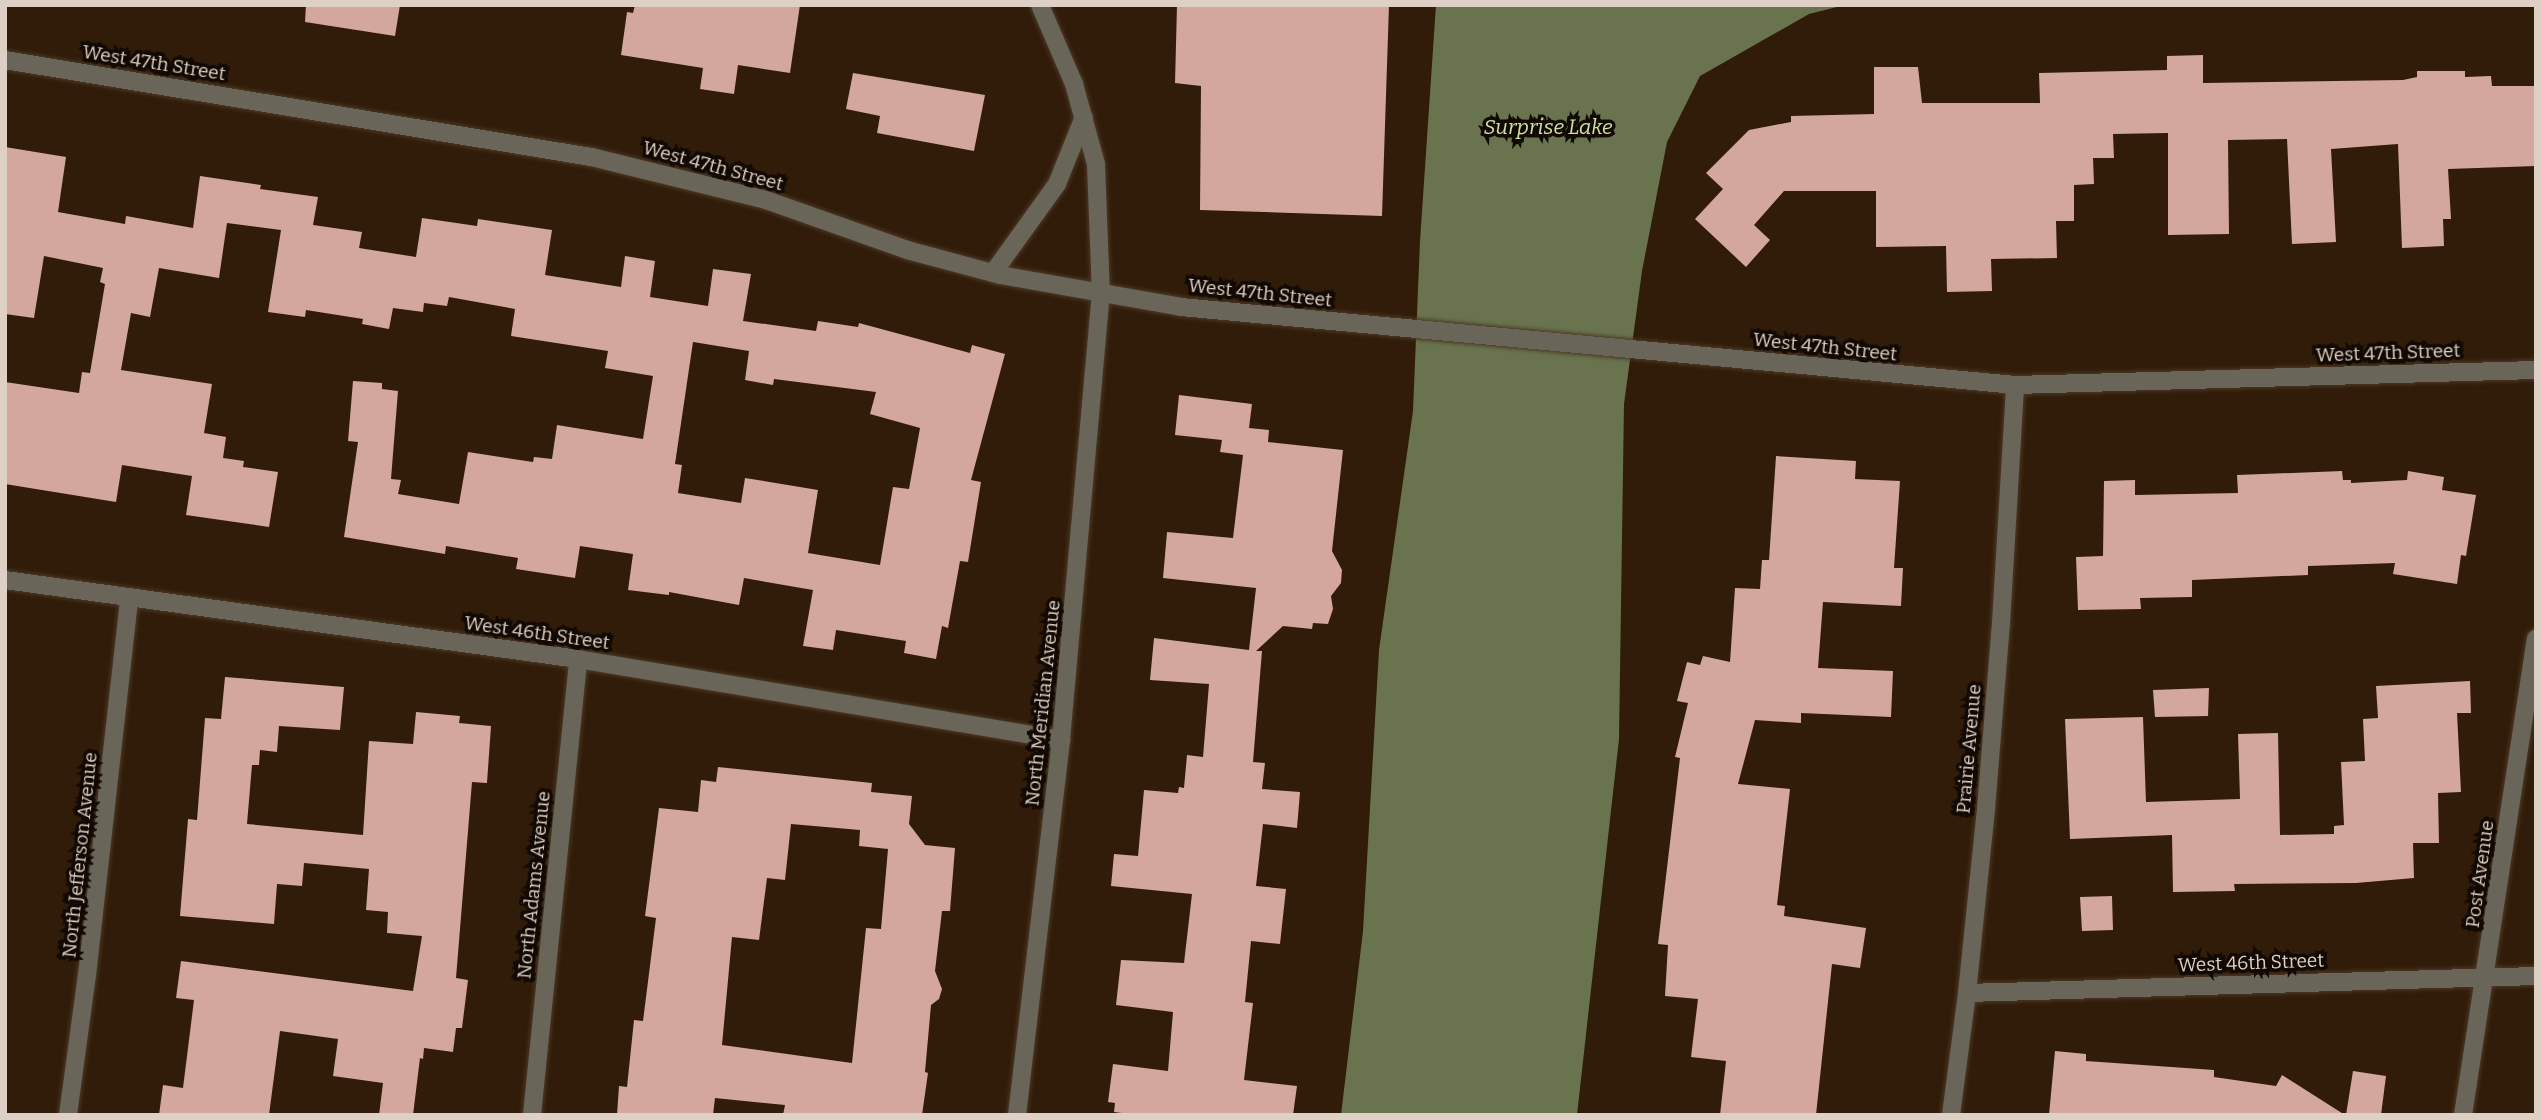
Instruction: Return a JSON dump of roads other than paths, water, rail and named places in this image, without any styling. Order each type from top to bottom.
[{"type":"street","name":"North Meridian Avenue","points":[[1017,1115],[1061,740],[1101,295],[1098,181],[1084,117],[1067,64],[1040,5]]},
{"type":"street","name":"West 47th Street","points":[[5,60],[627,164],[766,200],[907,250],[993,274],[1181,307],[2015,385],[2536,370]]},
{"type":"street","points":[[993,274],[1057,184],[1084,117]]},
{"type":"street","name":"Prairie Avenue","points":[[1951,1115],[1967,993],[2001,623],[2015,385]]},
{"type":"street","name":"West 46th Street","points":[[5,580],[578,659],[1061,740]]},
{"type":"street","name":"North Jefferson Avenue","points":[[68,1115],[88,975],[130,599]]},
{"type":"street","name":"Post Avenue","points":[[2463,1115],[2536,639]]},
{"type":"street","name":"North Adams Avenue","points":[[532,1115],[578,659]]},
{"type":"street","name":"West 46th Street","points":[[1967,993],[2536,976]]},
{"type":"water","name":"Surprise Lake","points":[[1436,5],[1845,5],[1809,14],[1700,76],[1667,142],[1642,271],[1624,404],[1619,739],[1577,1115],[1341,1115],[1363,931],[1379,650],[1413,411],[1420,241]]}]
